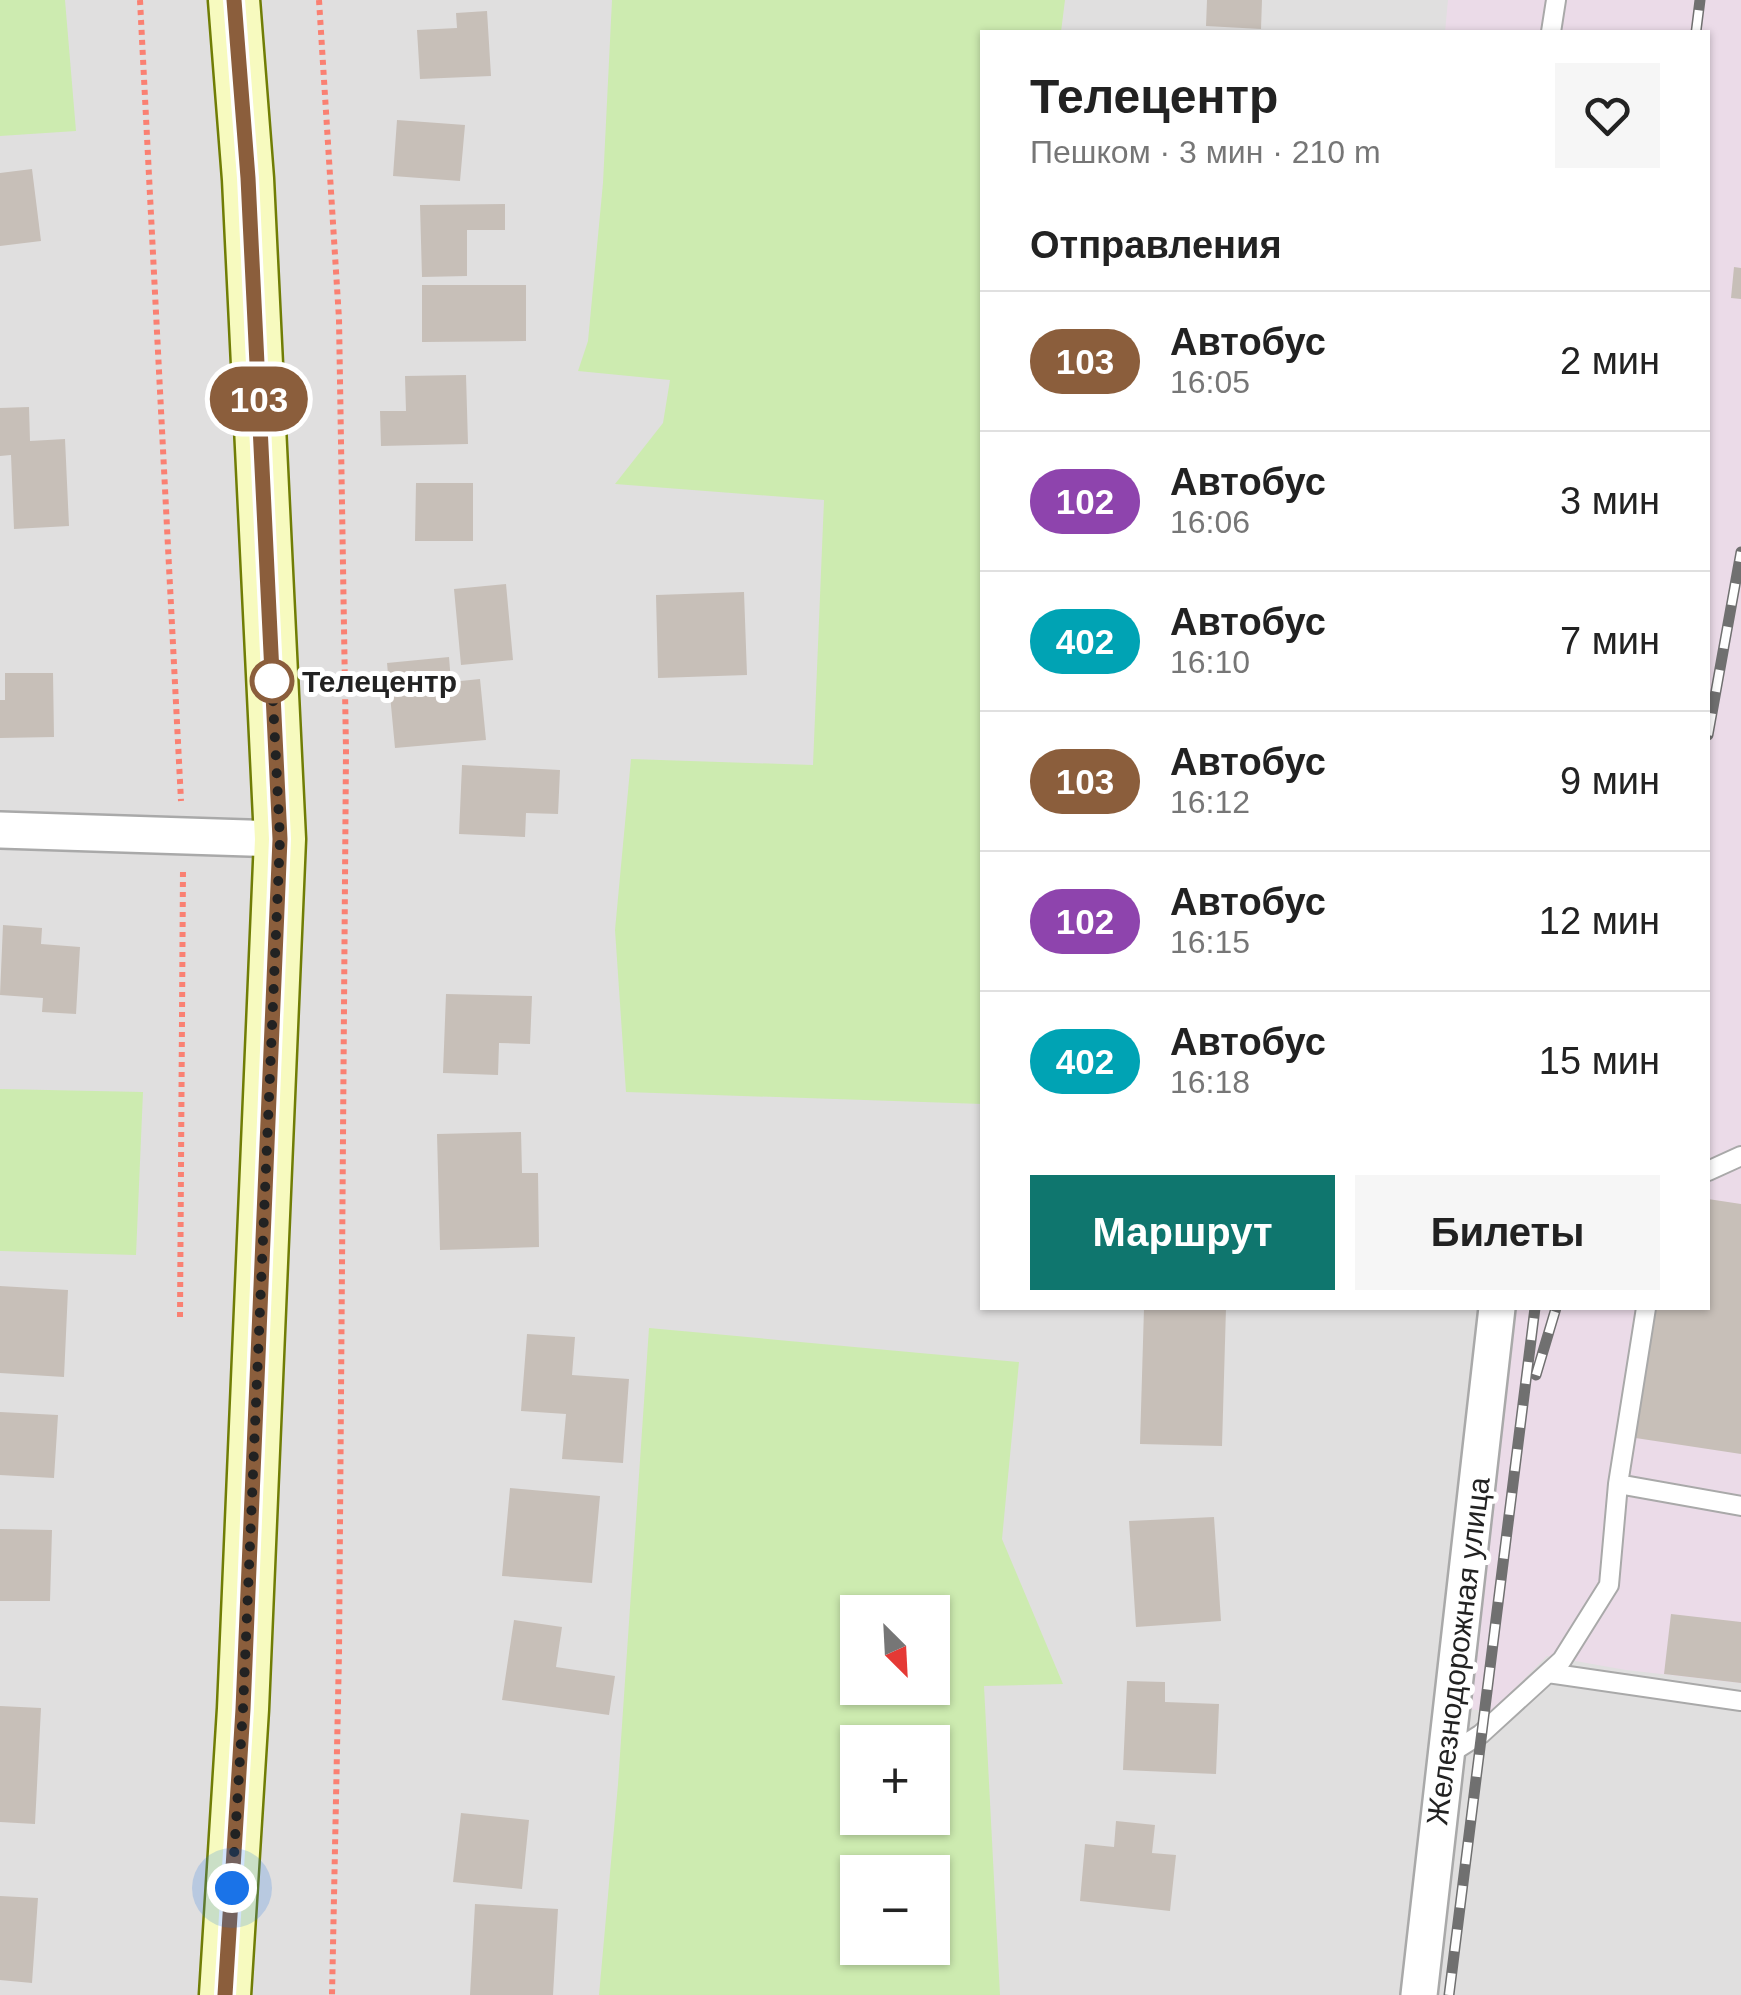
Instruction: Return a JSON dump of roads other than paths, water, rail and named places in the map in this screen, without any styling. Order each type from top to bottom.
[{"type":"main road","points":[[226,1995],[243,1709],[280,839],[248,178],[234,0]]},
{"type":"street","points":[[0,830],[280,839]]},
{"type":"street","name":"Железнодорожная улица","points":[[1419,1995],[1497,1310]]},
{"type":"lane","points":[[1551,30],[1556,0]]},
{"type":"lane","points":[[1710,1170],[1741,1156]]},
{"type":"lane","points":[[1446,1756],[1481,1734],[1562,1660],[1609,1585],[1618,1484],[1646,1310]]},
{"type":"lane","points":[[1618,1484],[1741,1506]]},
{"type":"lane","points":[[1548,1673],[1741,1701]]},
{"type":"railway","points":[[1696,30],[1700,0]]},
{"type":"railway","points":[[1710,724],[1741,552]]},
{"type":"railway","points":[[1449,1995],[1535,1310]]},
{"type":"railway","points":[[1536,1375],[1555,1310]]},
{"type":"place","name":"Телецентр","points":[[272,681]]}]
